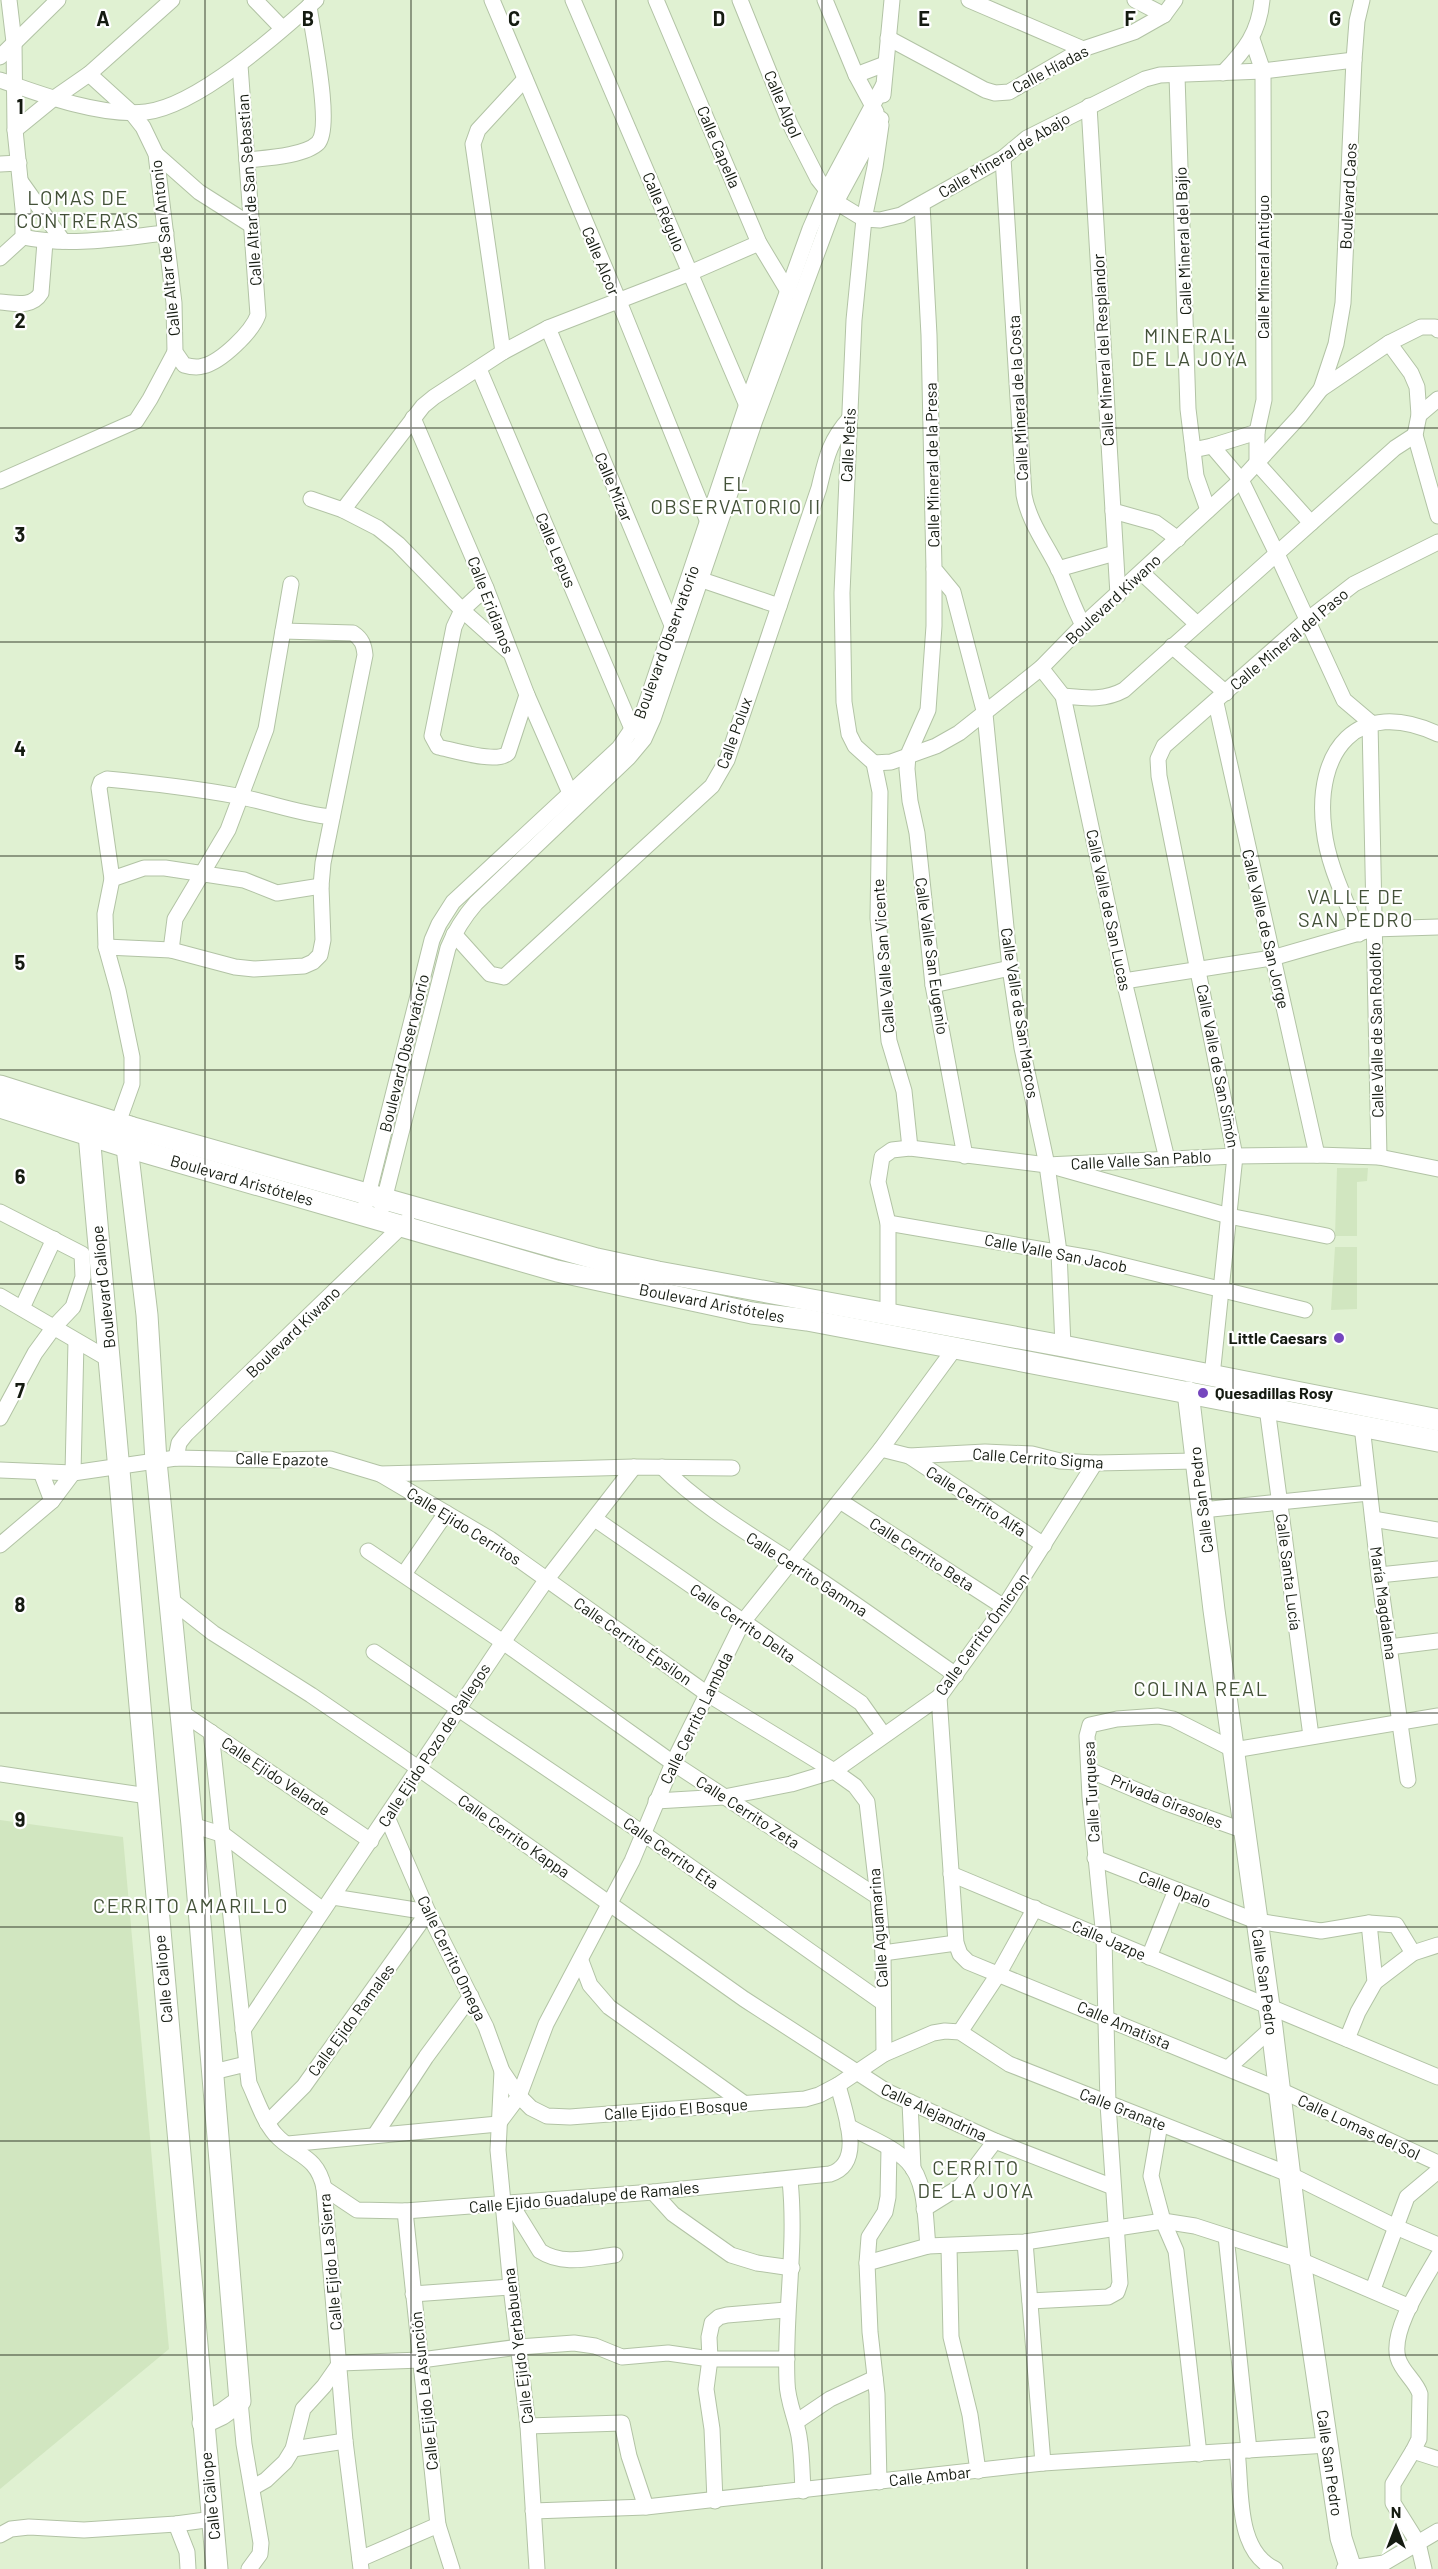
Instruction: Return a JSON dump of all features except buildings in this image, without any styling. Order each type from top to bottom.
[{"type":"street","points":[[9,0],[14,42],[15,130],[23,237]]},
{"type":"street","points":[[0,57],[57,0]]},
{"type":"street","points":[[255,0],[282,28]]},
{"type":"street","name":"Calle Alcor","points":[[492,0],[618,299],[708,522]]},
{"type":"street","name":"Calle Régulo","points":[[573,0],[754,423]]},
{"type":"street","name":"Calle Capella","points":[[656,0],[759,243],[788,291]]},
{"type":"street","name":"Calle Algol","points":[[740,0],[790,124],[804,154],[831,197]]},
{"type":"street","points":[[825,0],[856,75],[881,119]]},
{"type":"street","name":"Boulevard Observatorio","points":[[374,1207],[448,948],[459,923],[476,903],[629,757],[644,739],[680,645],[831,197],[881,119],[892,0]]},
{"type":"street","points":[[969,0],[1083,49]]},
{"type":"street","points":[[1135,0],[1164,15]]},
{"type":"street","name":"Calle Híadas","points":[[888,38],[986,90],[1002,94],[1083,49],[1134,32],[1164,15],[1175,0]]},
{"type":"street","points":[[1223,73],[1252,39],[1262,0]]},
{"type":"street","name":"Boulevard Caos","points":[[1321,388],[1336,344],[1343,303],[1354,60],[1357,21],[1362,0]]},
{"type":"street","points":[[0,80],[53,99],[132,113],[166,108],[240,64],[312,3]]},
{"type":"street","points":[[247,160],[293,153],[318,143],[323,134],[325,113],[312,3]]},
{"type":"street","points":[[15,130],[53,99],[89,75],[161,4]]},
{"type":"street","name":"Calle Mineral Antiguo","points":[[1252,39],[1263,70],[1264,400],[1257,432],[1257,463]]},
{"type":"street","name":"Calle Mineral de Abajo","points":[[864,219],[901,215],[1003,158],[1027,138],[1089,106],[1160,75],[1177,76],[1263,70],[1354,60]]},
{"type":"street","name":"Calle Altar de San Sebastian","points":[[175,352],[184,365],[201,367],[210,364],[250,330],[258,315],[240,64]]},
{"type":"street","points":[[856,75],[885,64]]},
{"type":"street","name":"Calle Altar de San Antonio","points":[[89,75],[132,113],[143,127],[156,154],[174,303],[175,352]]},
{"type":"street","name":"Calle Mineral del Bajío","points":[[1177,76],[1188,409],[1196,476],[1208,510]]},
{"type":"street","points":[[503,352],[473,144],[478,130],[525,79]]},
{"type":"street","name":"Boulevard Observatorio","points":[[374,1207],[432,940],[445,914],[465,890],[619,748],[633,731],[651,690],[747,404],[788,291],[872,105],[883,86]]},
{"type":"street","name":"Calle Mineral del Resplandor","points":[[1089,106],[1118,595]]},
{"type":"street","name":"Calle Metis","points":[[874,763],[855,747],[849,734],[844,702],[842,592],[854,320],[864,219],[876,167],[881,119]]},
{"type":"street","points":[[156,154],[199,192],[251,225]]},
{"type":"street","name":"Calle Mineral de la Costa","points":[[1003,158],[1024,495],[1034,524],[1058,569],[1070,602],[1083,625]]},
{"type":"street","points":[[0,164],[19,163]]},
{"type":"street","points":[[20,181],[63,241]]},
{"type":"street","points":[[831,197],[864,219]]},
{"type":"street","name":"Calle Mineral de la Presa","points":[[922,204],[929,336],[934,569],[953,592],[985,714]]},
{"type":"street","points":[[23,237],[45,242],[101,240],[166,233]]},
{"type":"street","points":[[0,258],[23,237]]},
{"type":"street","points":[[0,302],[28,303],[36,300],[41,293],[45,242]]},
{"type":"street","points":[[343,510],[413,417],[434,397],[503,352],[548,328],[690,273],[759,243]]},
{"type":"street","points":[[1321,388],[1406,332],[1421,327],[1435,327],[1438,330]]},
{"type":"street","name":"Calle Mizar","points":[[548,328],[680,645]]},
{"type":"street","points":[[1389,343],[1411,373],[1419,399],[1415,435],[1438,516]]},
{"type":"street","points":[[0,481],[136,421],[175,352]]},
{"type":"street","name":"Calle Lepus","points":[[479,369],[633,731]]},
{"type":"street","name":"Boulevard Kiwano","points":[[874,763],[891,762],[936,746],[959,733],[1041,668],[1083,625],[1241,480],[1300,416],[1321,388]]},
{"type":"street","points":[[1419,415],[1438,399]]},
{"type":"street","name":"Calle Eridianos","points":[[413,417],[486,588],[527,695],[570,793]]},
{"type":"street","name":"Calle Polux","points":[[454,934],[490,974],[504,977],[518,967],[712,786],[727,760],[819,488],[827,454],[835,434],[850,418]]},
{"type":"street","points":[[1193,450],[1257,432]]},
{"type":"street","points":[[1063,696],[1099,699],[1116,694],[1395,448],[1415,435]]},
{"type":"street","points":[[1212,446],[1241,480],[1344,700],[1370,722],[1412,725],[1438,734]]},
{"type":"street","points":[[1257,463],[1311,523]]},
{"type":"street","points":[[819,488],[836,492],[846,498]]},
{"type":"street","points":[[312,499],[343,510],[378,528],[398,544],[462,610],[510,653]]},
{"type":"street","points":[[1113,511],[1156,523],[1178,539]]},
{"type":"street","name":"Calle Mineral del Paso","points":[[1158,759],[1164,746],[1306,621],[1354,585],[1438,542]]},
{"type":"street","points":[[1058,569],[1115,553]]},
{"type":"street","points":[[908,755],[928,710],[934,626],[934,569]]},
{"type":"street","points":[[1142,573],[1197,624]]},
{"type":"street","points":[[702,580],[778,606]]},
{"type":"street","points":[[171,950],[175,919],[228,830],[266,729],[291,584]]},
{"type":"street","points":[[486,588],[462,610],[449,640],[432,736],[438,747],[498,759],[504,757],[508,753],[527,695]]},
{"type":"street","points":[[106,947],[171,950],[235,967],[254,969],[286,968],[313,962],[320,955],[321,886],[332,817],[365,655],[364,644],[360,637],[342,631],[283,631]]},
{"type":"street","points":[[1172,646],[1221,698]]},
{"type":"street","name":"Calle Valle de San Lucas","points":[[1041,668],[1063,696],[1124,981],[1167,1158]]},
{"type":"street","name":"Calle Valle de San Jorge","points":[[1221,698],[1272,958],[1317,1155]]},
{"type":"street","name":"Calle Valle de San Marcos","points":[[985,714],[1010,968],[1022,1048],[1047,1165],[1059,1252],[1063,1346]]},
{"type":"street","name":"Calle Valle de San Rodolfo","points":[[1370,722],[1366,932],[1379,1157]]},
{"type":"street","name":"Calle Valle de San Rodolfo","points":[[1366,932],[1335,873],[1326,841],[1323,808],[1326,774],[1331,760],[1346,736],[1370,722]]},
{"type":"street","name":"Calle Valle San Eugenio","points":[[908,755],[910,801],[917,833],[933,985],[965,1156]]},
{"type":"street","name":"Calle Valle de San Simón","points":[[1158,759],[1159,776],[1235,1156],[1223,1290],[1212,1376]]},
{"type":"street","name":"Calle Valle San Vicente","points":[[874,763],[880,792],[878,918],[889,1041],[904,1091],[910,1148]]},
{"type":"street","points":[[249,2569],[260,2554],[261,2543],[244,2444],[240,2401],[171,1600],[166,1459],[121,1131],[132,1083],[132,1057],[106,947],[105,914],[112,879],[99,788],[101,782],[107,779],[149,783],[239,796],[306,814],[332,817]]},
{"type":"street","points":[[112,879],[144,868],[165,868],[244,880],[278,893],[321,886]]},
{"type":"street","points":[[465,890],[476,903]]},
{"type":"street","points":[[1124,981],[1272,958],[1366,932],[1438,927]]},
{"type":"street","points":[[933,985],[1010,968]]},
{"type":"street","name":"Boulevard Aristóteles","points":[[0,1086],[88,1125]]},
{"type":"street","name":"Boulevard Aristóteles","points":[[0,1107],[121,1131],[374,1207],[417,1209],[578,1254],[658,1272],[1063,1346],[1438,1420]]},
{"type":"street","points":[[23,1113],[26,1120],[71,1134],[80,1140],[91,1158]]},
{"type":"street","name":"Boulevard Calíope","points":[[88,1125],[91,1158],[85,1254],[110,1360],[118,1464]]},
{"type":"street","name":"Calle Valle San Pablo","points":[[888,1223],[878,1182],[879,1164],[882,1157],[892,1150],[910,1148],[1047,1165],[1167,1158],[1317,1155],[1379,1157],[1438,1169]]},
{"type":"street","points":[[1047,1165],[1229,1216],[1327,1236]]},
{"type":"street","name":"Boulevard Aristóteles","points":[[374,1207],[402,1226],[557,1271],[668,1296],[1059,1367],[1438,1442]]},
{"type":"street","name":"Boulevard Kiwano","points":[[166,1459],[186,1434],[417,1209]]},
{"type":"street","points":[[0,1212],[85,1254],[82,1277],[73,1307],[54,1327],[35,1353],[0,1418]]},
{"type":"street","points":[[888,1223],[888,1315]]},
{"type":"street","name":"Calle Valle San Jacob","points":[[888,1223],[1059,1252],[1305,1310]]},
{"type":"street","points":[[22,1308],[54,1239]]},
{"type":"street","points":[[0,1296],[110,1360]]},
{"type":"street","points":[[0,1544],[52,1501],[73,1473],[76,1341]]},
{"type":"street","points":[[1059,1367],[1063,1346]]},
{"type":"street","name":"Calle Cerrito Lambda","points":[[498,2124],[519,2096],[546,2024],[581,1961],[644,1834],[673,1763],[742,1623],[881,1449],[955,1348]]},
{"type":"street","name":"Calle San Pedro","points":[[1188,1392],[1291,2175],[1300,2260],[1341,2538],[1348,2568]]},
{"type":"street","name":"Calle Santa Lucía","points":[[1267,1408],[1311,1736]]},
{"type":"street","points":[[1368,1427],[1391,1441],[1438,1451]]},
{"type":"street","name":"María Magdalena","points":[[1368,1427],[1369,1493],[1408,1780]]},
{"type":"street","name":"Calle Cerrito Sigma","points":[[881,1449],[909,1456],[985,1452],[1032,1454],[1060,1461],[1095,1463],[1196,1461]]},
{"type":"street","name":"Calle Cerrito Alfa","points":[[909,1456],[1044,1545]]},
{"type":"street","name":"Calle Epazote","points":[[0,1470],[73,1473],[118,1464],[166,1459],[330,1459],[380,1474],[634,1467],[732,1468]]},
{"type":"street","name":"Calle Cerrito Ómicron","points":[[656,1801],[724,1797],[791,1784],[834,1771],[883,1734],[939,1697],[1004,1607],[1095,1463]]},
{"type":"street","name":"Calle Caliope","points":[[118,1464],[217,2569]]},
{"type":"street","name":"Calle Ejido Pozo de Gallegos","points":[[243,2030],[503,1642],[547,1579],[634,1467]]},
{"type":"street","name":"Calle Cerrito Gamma","points":[[662,1467],[676,1481],[735,1526],[956,1674]]},
{"type":"street","points":[[41,1472],[52,1501]]},
{"type":"street","name":"Calle Ejido Cerritos","points":[[380,1474],[490,1539],[547,1579]]},
{"type":"street","points":[[1202,1510],[1369,1493]]},
{"type":"street","name":"Calle Cerrito Beta","points":[[840,1501],[1004,1607]]},
{"type":"street","points":[[404,1574],[446,1512]]},
{"type":"street","name":"Calle Cerrito Delta","points":[[595,1519],[742,1623],[861,1703],[883,1734]]},
{"type":"street","points":[[1373,1519],[1438,1530]]},
{"type":"street","name":"Calle Cerrito Zeta","points":[[368,1551],[503,1642],[673,1763],[878,1897]]},
{"type":"street","points":[[1379,1575],[1438,1569]]},
{"type":"street","name":"Calle Cerrito Épsilon","points":[[547,1579],[706,1693],[834,1771],[855,1786],[867,1802]]},
{"type":"street","name":"Calle Cerrito Kappa","points":[[171,1600],[213,1633],[312,1695],[418,1768],[744,1999],[858,2073]]},
{"type":"street","points":[[1389,1647],[1438,1641]]},
{"type":"street","name":"Calle Cerrito Eta","points":[[374,1652],[644,1834],[882,2002]]},
{"type":"street","points":[[883,1953],[956,1943],[939,1697]]},
{"type":"street","name":"Calle Ejido Velarde","points":[[181,1712],[371,1841]]},
{"type":"street","name":"Calle Turquesa","points":[[1030,2301],[1114,2296],[1120,2283],[1108,2104],[1108,2018],[1104,1938],[1095,1858],[1087,1736],[1090,1725],[1118,1719],[1158,1716],[1173,1719],[1234,1749]]},
{"type":"street","points":[[1234,1749],[1438,1716]]},
{"type":"street","name":"Calle Ejido La Sierra","points":[[211,1732],[224,1835],[249,2083],[267,2123],[278,2137],[312,2162],[324,2188],[345,2440],[361,2564]]},
{"type":"street","name":"Privada Girasoles","points":[[1089,1770],[1169,1804],[1245,1831]]},
{"type":"street","points":[[0,1774],[148,1796]]},
{"type":"street","name":"Calle Aguamarina","points":[[867,1802],[883,1953],[884,2054]]},
{"type":"street","name":"Calle Cerrito Omega","points":[[387,1817],[429,1912],[486,2027],[502,2071],[519,2096]]},
{"type":"street","points":[[192,1825],[224,1835],[323,1910]]},
{"type":"street","name":"Calle Opalo","points":[[1095,1858],[1256,1921],[1321,1930],[1369,1923],[1396,1925],[1413,1953]]},
{"type":"street","name":"Calle Jazpe","points":[[951,1874],[1438,2076]]},
{"type":"street","points":[[1149,1957],[1176,1890]]},
{"type":"street","points":[[333,1897],[429,1912]]},
{"type":"street","points":[[960,2032],[999,1973],[1035,1908]]},
{"type":"street","name":"Calle Ejido Ramales","points":[[267,2123],[304,2086],[429,1912]]},
{"type":"street","points":[[1369,1923],[1375,1982]]},
{"type":"street","name":"Calle Amatista","points":[[956,1943],[960,1954],[968,1962],[1280,2090]]},
{"type":"street","points":[[1347,2039],[1362,2003],[1375,1982],[1413,1953],[1438,1945]]},
{"type":"street","points":[[581,1961],[590,1985],[609,2007],[745,2104]]},
{"type":"street","points":[[375,2135],[426,2057],[471,1996]]},
{"type":"street","points":[[1228,2068],[1272,2028]]},
{"type":"street","name":"Calle Ejido El Bosque","points":[[519,2096],[531,2108],[547,2116],[570,2117],[805,2099],[819,2096],[858,2073],[884,2054],[933,2033],[960,2032]]},
{"type":"street","name":"Calle Granate","points":[[960,2032],[1009,2064],[1291,2175],[1396,2227],[1438,2245]]},
{"type":"street","points":[[213,2072],[246,2064]]},
{"type":"street","name":"Calle Ejido Yerbabuena","points":[[502,2071],[498,2150],[508,2204],[511,2287],[528,2426],[537,2569]]},
{"type":"street","name":"Calle Alejandrina","points":[[858,2073],[910,2103],[995,2141],[1113,2187]]},
{"type":"street","points":[[838,2085],[848,2126],[907,2160],[913,2169],[918,2179],[924,2209],[928,2246]]},
{"type":"street","name":"Calle Lomas del Sol","points":[[1280,2090],[1438,2163]]},
{"type":"street","points":[[910,2103],[913,2169]]},
{"type":"street","points":[[288,2144],[498,2124]]},
{"type":"street","points":[[1160,2124],[1151,2176],[1153,2193],[1162,2221],[1176,2251],[1199,2454]]},
{"type":"street","name":"Calle Ejido Guadalupe de Ramales","points":[[324,2188],[357,2210],[405,2211],[790,2180],[839,2172],[850,2156],[848,2126]]},
{"type":"street","points":[[924,2209],[961,2186],[995,2141]]},
{"type":"street","points":[[879,2482],[867,2263],[869,2236],[878,2226],[885,2212],[888,2197],[889,2149]]},
{"type":"street","points":[[1373,2289],[1407,2197],[1438,2171]]},
{"type":"street","points":[[790,2180],[794,2220],[792,2268],[786,2310],[787,2385],[796,2422],[803,2491]]},
{"type":"street","points":[[652,2192],[673,2214],[731,2255],[757,2263],[792,2268]]},
{"type":"street","points":[[508,2204],[540,2251],[547,2256],[567,2261],[615,2254]]},
{"type":"street","name":"Calle Ejido La Asunción","points":[[405,2211],[438,2525],[452,2569]]},
{"type":"street","points":[[867,2263],[928,2246],[949,2247],[1025,2242],[1162,2221],[1183,2222],[1300,2260],[1373,2289],[1410,2307]]},
{"type":"street","points":[[1226,2236],[1243,2451],[1246,2536],[1255,2553],[1266,2565],[1275,2569]]},
{"type":"street","points":[[1025,2242],[1043,2463]]},
{"type":"street","points":[[949,2247],[951,2337],[970,2415],[978,2471]]},
{"type":"street","points":[[1424,2569],[1418,2543],[1393,2503],[1393,2484],[1419,2439],[1420,2394],[1418,2387],[1400,2364],[1396,2345],[1410,2307],[1438,2256]]},
{"type":"street","points":[[413,2294],[511,2287]]},
{"type":"street","points":[[715,2501],[712,2428],[706,2389],[712,2323],[719,2317],[786,2310]]},
{"type":"street","points":[[252,2488],[276,2472],[293,2449],[303,2409],[324,2386],[340,2363],[421,2360],[519,2346],[586,2344],[622,2357],[668,2352],[710,2359],[787,2359]]},
{"type":"street","points":[[796,2422],[830,2398],[875,2378]]},
{"type":"street","points":[[203,2422],[222,2414],[240,2401]]},
{"type":"street","points":[[528,2426],[622,2423],[629,2456],[646,2507]]},
{"type":"street","points":[[293,2449],[345,2440]]},
{"type":"street","name":"Calle Ambar","points":[[533,2511],[646,2507],[715,2501],[1043,2463],[1327,2445]]},
{"type":"street","points":[[1413,2451],[1438,2459]]},
{"type":"street","points":[[0,2535],[11,2529],[29,2527],[71,2530],[213,2520]]},
{"type":"street","points":[[176,2524],[187,2552],[188,2569]]},
{"type":"street","points":[[361,2564],[438,2525]]},
{"type":"street","points":[[1348,2568],[1390,2566],[1438,2530]]},
{"type":"shaded area","points":[[1337,1168],[1368,1168],[1367,1181],[1357,1182],[1357,1236],[1335,1236]]},
{"type":"shaded area","points":[[1335,1247],[1357,1247],[1357,1309],[1331,1310]]},
{"type":"shaded area","points":[[0,1820],[123,1837],[169,2349],[0,2489]]},
{"type":"place","name":"Little Caesars","points":[[1339,1338]]},
{"type":"place","name":"Quesadillas Rosy","points":[[1203,1393]]},
{"type":"district","name":"LOMAS DE CONTRERAS","points":[[78,210]]},
{"type":"district","name":"MINERAL DE LA JOYA","points":[[1190,348]]},
{"type":"district","name":"EL OBSERVATORIO II","points":[[736,496]]},
{"type":"district","name":"VALLE DE SAN PEDRO","points":[[1356,908]]},
{"type":"district","name":"COLINA REAL","points":[[1201,1689]]},
{"type":"district","name":"CERRITO AMARILLO","points":[[191,1906]]},
{"type":"district","name":"CERRITO DE LA JOYA","points":[[976,2180]]}]
